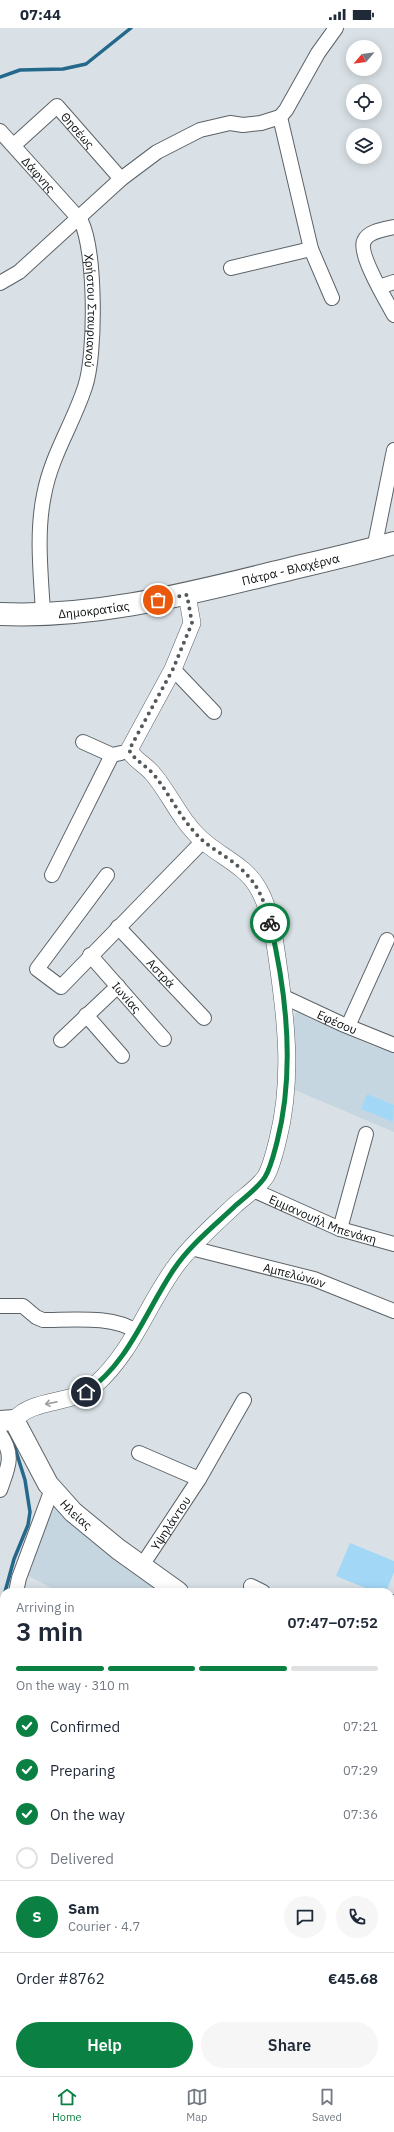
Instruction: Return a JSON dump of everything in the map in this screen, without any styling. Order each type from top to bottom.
[{"type":"main road","name":"Πάτρα - Βλαχέρνα","points":[[187,595],[384,546]]},
{"type":"main road","name":"Δημοκρατίας","points":[[0,614],[100,609],[187,595]]},
{"type":"main road","name":"Ηλείας","points":[[6,1424],[52,1489],[72,1512],[141,1567],[172,1588]]},
{"type":"street","points":[[0,283],[19,272],[121,178],[162,149],[200,130],[230,123],[261,123],[280,117],[286,110],[318,53],[336,28]]},
{"type":"street","name":"Θησέως","points":[[14,145],[56,106],[121,178]]},
{"type":"street","points":[[280,117],[310,249],[332,298]]},
{"type":"street","name":"Δάφνης","points":[[0,131],[78,217]]},
{"type":"street","name":"Χρήστου Σταυριανού","points":[[43,613],[40,536],[43,495],[58,448],[86,385],[90,362],[92,281],[85,232],[78,217]]},
{"type":"street","points":[[394,227],[371,233],[364,241],[363,250],[378,287],[394,315]]},
{"type":"street","points":[[231,268],[310,249]]},
{"type":"street","points":[[378,287],[394,282]]},
{"type":"street","points":[[384,546],[394,450]]},
{"type":"street","points":[[83,742],[112,755],[129,750],[173,669],[192,623],[187,595]]},
{"type":"street","points":[[173,669],[214,712]]},
{"type":"street","points":[[0,1490],[10,1460],[6,1424],[25,1410],[73,1398],[93,1387],[114,1365],[137,1332],[167,1279],[191,1248],[266,1176],[275,1152],[286,1106],[287,1040],[282,996],[271,929],[260,890],[245,872],[204,841],[176,809],[155,776],[132,755],[129,750]]},
{"type":"street","points":[[52,875],[112,755]]},
{"type":"street","points":[[107,875],[37,969],[61,988],[90,955],[204,841]]},
{"type":"street","name":"Αστρά","points":[[118,927],[204,1018]]},
{"type":"street","points":[[348,1026],[386,940]]},
{"type":"street","name":"Ιωνίας","points":[[90,955],[164,1039]]},
{"type":"street","points":[[61,1040],[118,986]]},
{"type":"street","name":"Εφέσου","points":[[282,996],[394,1045]]},
{"type":"street","points":[[86,1015],[122,1056]]},
{"type":"street","points":[[340,1229],[366,1134]]},
{"type":"street","name":"Εμμανουήλ Μπενάκη","points":[[253,1190],[340,1229],[394,1244]]},
{"type":"street","name":"Αμπελώνων","points":[[191,1248],[314,1279],[394,1311]]},
{"type":"street","points":[[0,1306],[23,1306],[36,1317],[43,1320],[114,1322],[132,1328],[137,1332]]},
{"type":"street","name":"Υψηλάντου","points":[[141,1567],[199,1479],[244,1400]]},
{"type":"street","points":[[139,1453],[199,1479]]},
{"type":"street","points":[[17,1588],[19,1578],[52,1489]]},
{"type":"shaded area","points":[[298,1012],[370,1045],[394,1053],[394,1132],[295,1090],[294,1018],[295,1014]]},
{"type":"shaded area","points":[[367,1094],[394,1105],[393,1122],[361,1109]]},
{"type":"shaded area","points":[[55,1506],[164,1588],[51,1588],[25,1574]]},
{"type":"shaded area","points":[[350,1543],[394,1561],[394,1572],[388,1588],[365,1588],[336,1576]]},
{"type":"waterway","points":[[0,77],[20,70],[63,69],[86,64],[131,28]]},
{"type":"waterway","points":[[6,1588],[14,1559],[28,1525],[30,1512],[25,1480],[10,1432]]},
{"type":"way so far","points":[[158,600],[187,595],[192,623],[173,669],[129,750],[132,755],[155,776],[176,809],[197,835],[245,872],[254,882],[260,890],[266,905],[270,923]]},
{"type":"route","points":[[86,1392],[98,1382],[124,1352],[167,1279],[186,1253],[266,1176],[275,1152],[286,1106],[287,1082],[287,1040],[277,958],[270,923]]}]
